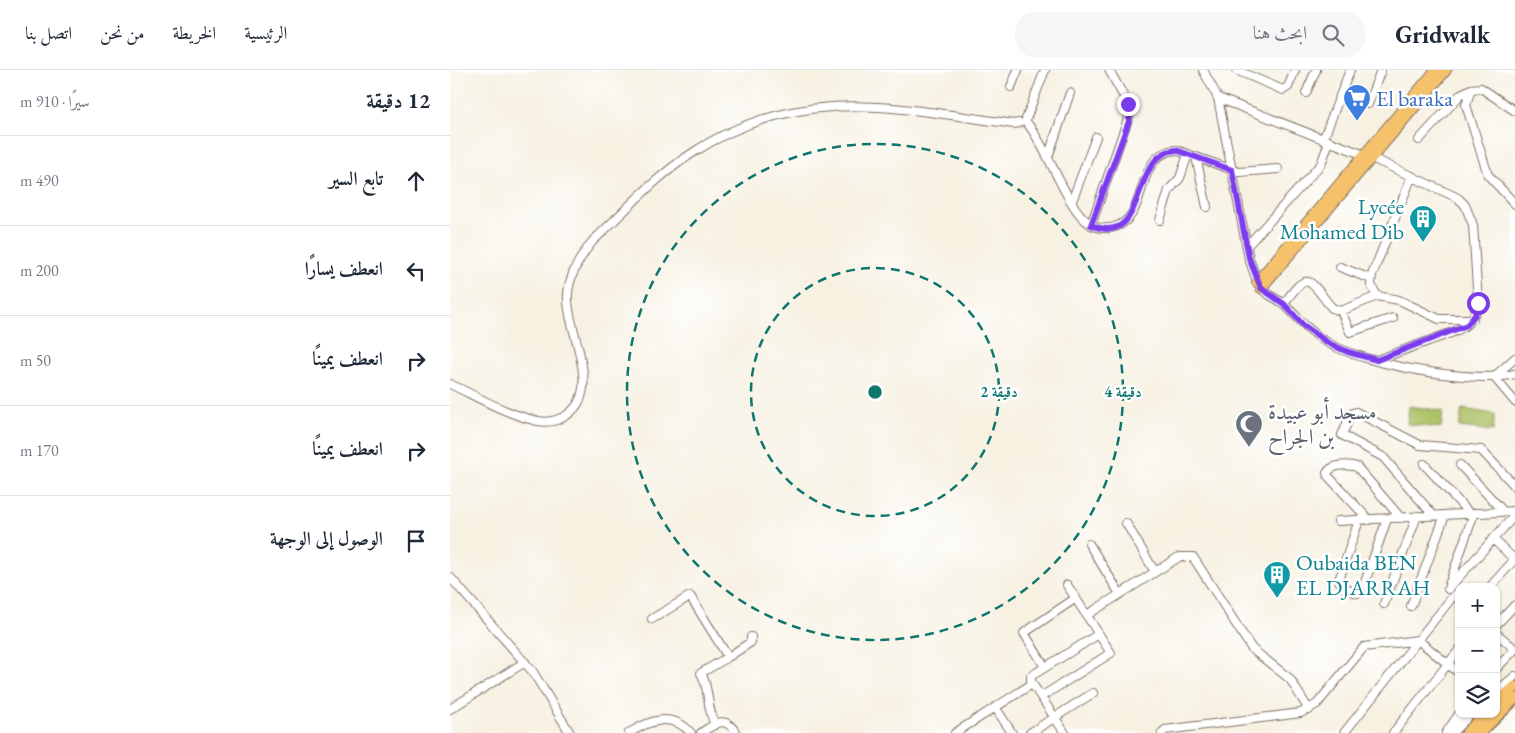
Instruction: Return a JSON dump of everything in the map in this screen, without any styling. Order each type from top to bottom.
[{"type":"highway","points":[[1500,706],[1515,688]]},
{"type":"highway","points":[[1500,706],[1515,698]]},
{"type":"highway","points":[[1467,733],[1482,718]]},
{"type":"highway","points":[[1479,733],[1491,718]]},
{"type":"highway","points":[[1487,733],[1494,718]]},
{"type":"main road","points":[[1259,285],[1367,157],[1436,70]]},
{"type":"main road","points":[[1367,157],[1446,70]]},
{"type":"street","points":[[1011,87],[1018,70]]},
{"type":"street","points":[[1024,122],[1045,70]]},
{"type":"street","points":[[1091,225],[1130,114],[1128,104],[1109,70]]},
{"type":"street","points":[[1203,70],[1218,98],[1249,258],[1259,285],[1284,304],[1303,325],[1328,343],[1348,352],[1452,376],[1494,377],[1515,374]]},
{"type":"street","points":[[1236,70],[1283,90],[1288,87],[1294,70]]},
{"type":"street","points":[[1255,79],[1259,70]]},
{"type":"street","points":[[1306,93],[1316,70]]},
{"type":"street","points":[[1368,104],[1381,70]]},
{"type":"street","points":[[1247,246],[1321,164],[1326,141],[1348,71]]},
{"type":"street","points":[[1419,140],[1461,94],[1471,89],[1481,88],[1515,111]]},
{"type":"street","points":[[1471,89],[1466,105],[1488,175],[1515,204]]},
{"type":"street","points":[[1048,157],[1070,93]]},
{"type":"street","points":[[1218,98],[1412,176],[1458,198],[1470,213],[1473,224],[1478,303],[1473,319],[1456,331],[1377,360]]},
{"type":"street","points":[[450,384],[526,418],[552,421],[569,413],[580,399],[583,390],[582,367],[568,304],[571,278],[583,254],[592,242],[674,166],[708,143],[741,126],[802,109],[851,105],[885,107],[1014,124],[1024,122]]},
{"type":"street","points":[[1024,122],[1048,157],[1080,215],[1091,225],[1105,229],[1113,228],[1127,221],[1134,208],[1148,169],[1153,161],[1167,151],[1176,150],[1232,170],[1247,172],[1278,170]]},
{"type":"street","points":[[1072,201],[1096,137]]},
{"type":"street","points":[[1192,155],[1207,207]]},
{"type":"street","points":[[1160,220],[1169,190],[1180,178],[1192,155]]},
{"type":"street","points":[[1377,296],[1371,279],[1412,176]]},
{"type":"street","points":[[1340,267],[1371,279]]},
{"type":"street","points":[[1284,304],[1297,284],[1306,282],[1314,284],[1332,308],[1341,311],[1377,296],[1399,300],[1439,318],[1473,319]]},
{"type":"street","points":[[1341,311],[1350,332],[1394,318]]},
{"type":"street","points":[[1391,354],[1394,364]]},
{"type":"street","points":[[1494,377],[1515,358]]},
{"type":"street","points":[[1494,377],[1515,402]]},
{"type":"street","points":[[1434,515],[1384,457],[1342,435],[1351,414],[1356,412],[1420,445],[1481,450],[1515,486]]},
{"type":"street","points":[[1424,464],[1471,513]]},
{"type":"street","points":[[1460,464],[1504,511]]},
{"type":"street","points":[[1369,520],[1328,476],[1326,473],[1329,469],[1336,466],[1357,467],[1401,518]]},
{"type":"street","points":[[1338,521],[1515,511]]},
{"type":"street","points":[[1453,594],[1471,513]]},
{"type":"street","points":[[1411,606],[1445,514]]},
{"type":"street","points":[[1344,733],[1418,640],[1493,540],[1515,515]]},
{"type":"street","points":[[1384,604],[1417,516]]},
{"type":"street","points":[[1360,520],[1339,580],[1343,588],[1357,593],[1362,591],[1387,519]]},
{"type":"street","points":[[1126,523],[1155,572]]},
{"type":"street","points":[[1493,540],[1515,560],[1494,583]]},
{"type":"street","points":[[1089,544],[1120,594]]},
{"type":"street","points":[[1087,615],[1179,557],[1193,557],[1252,649],[1290,679],[1309,710]]},
{"type":"street","points":[[450,577],[524,662],[570,733]]},
{"type":"street","points":[[1041,697],[1111,653],[1068,585]]},
{"type":"street","points":[[652,619],[690,596],[728,657]]},
{"type":"street","points":[[1045,667],[1024,634],[1076,598]]},
{"type":"street","points":[[1500,621],[1515,605]]},
{"type":"street","points":[[1065,733],[1032,684],[1031,676],[1099,634]]},
{"type":"street","points":[[1500,636],[1515,649],[1500,665]]},
{"type":"street","points":[[693,677],[751,642],[751,637]]},
{"type":"street","points":[[1162,733],[1165,730],[1278,717],[1309,710],[1317,704],[1364,647],[1418,640],[1458,673]]},
{"type":"street","points":[[1393,733],[1455,655]]},
{"type":"street","points":[[450,709],[524,662]]},
{"type":"street","points":[[701,673],[707,692],[708,707],[715,725]]},
{"type":"street","points":[[1500,689],[1515,676]]},
{"type":"street","points":[[955,733],[1032,684]]},
{"type":"street","points":[[1030,733],[1093,693]]},
{"type":"street","points":[[995,707],[1012,733]]},
{"type":"street","points":[[1446,733],[1456,718]]},
{"type":"street","points":[[1452,733],[1467,718]]},
{"type":"street","points":[[629,733],[645,723],[662,719],[679,724],[691,733]]},
{"type":"street","points":[[701,733],[715,725],[728,723],[736,733]]},
{"type":"green space","points":[[1409,406],[1443,411],[1441,428],[1407,424]]},
{"type":"green space","points":[[1462,409],[1495,414],[1493,431],[1459,427]]},
{"type":"place","name":"El baraka","points":[[1357,122]]},
{"type":"place","name":"Lycée Mohamed Dib","points":[[1423,243]]},
{"type":"place","name":"مسجد أبو عبيدة بن الجراح","points":[[1249,448]]},
{"type":"place","name":"Oubaida BEN EL DJARRAH","points":[[1277,599]]},
{"type":"route","points":[[1128,104],[1130,109],[1129,121],[1091,225],[1105,229],[1113,228],[1127,221],[1153,161],[1167,151],[1176,150],[1232,170],[1249,258],[1261,288],[1284,304],[1303,325],[1328,343],[1348,352],[1377,360],[1456,331],[1467,325],[1475,315],[1478,303]]}]
